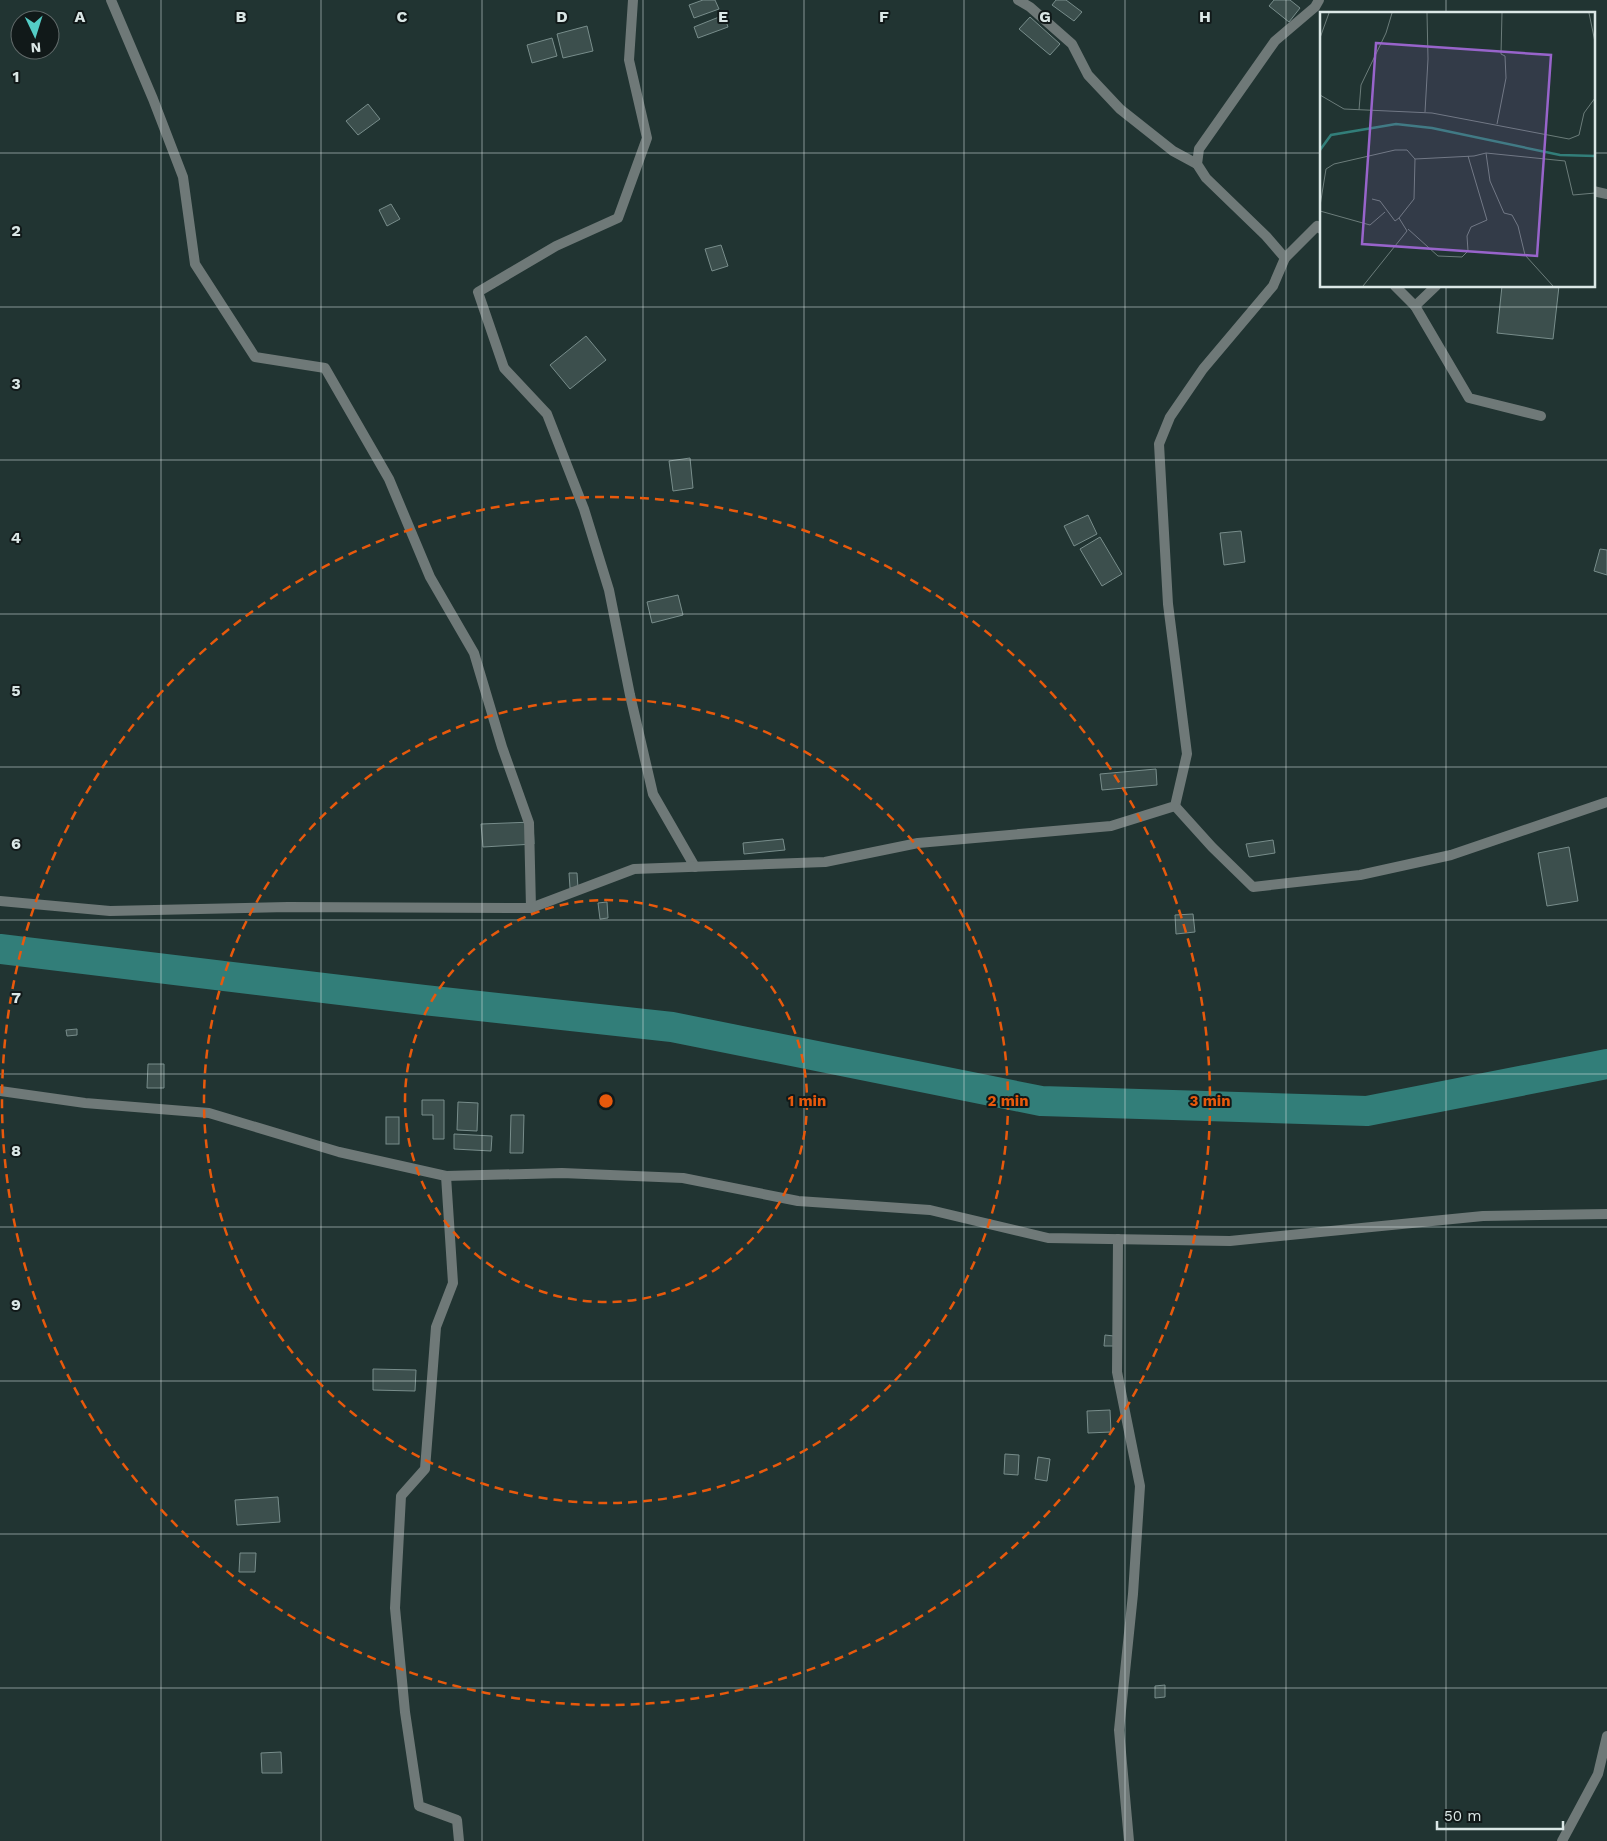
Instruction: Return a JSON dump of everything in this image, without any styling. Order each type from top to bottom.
[{"type":"street","points":[[112,0],[150,90],[183,177],[195,264],[255,357],[325,368],[389,479],[430,577],[474,653],[502,747],[529,823],[531,908]]},
{"type":"street","points":[[633,0],[629,60],[647,138],[618,218],[556,246],[478,292],[504,368],[547,414],[584,509],[609,590],[630,695],[653,794],[695,867]]},
{"type":"street","points":[[1018,0],[1030,7],[1072,44],[1088,75],[1120,109],[1173,151],[1197,164],[1206,178],[1266,236],[1285,258]]},
{"type":"street","points":[[1197,164],[1199,149],[1276,41],[1315,7],[1318,0]]},
{"type":"street","points":[[1594,191],[1607,194]]},
{"type":"street","points":[[1175,806],[1187,754],[1168,604],[1159,444],[1170,418],[1203,369],[1273,286],[1285,258],[1317,226],[1320,228]]},
{"type":"street","points":[[1397,288],[1415,306],[1469,398],[1541,416]]},
{"type":"street","points":[[1415,306],[1434,288]]},
{"type":"street","points":[[1175,806],[1212,848],[1253,886],[1360,875],[1451,855],[1607,802]]},
{"type":"street","points":[[0,901],[110,911],[288,906],[531,908],[634,869],[825,862],[918,844],[1111,826],[1175,806]]},
{"type":"street","points":[[0,1091],[85,1103],[209,1113],[339,1152],[446,1176],[562,1173],[683,1178],[798,1201],[930,1210],[1048,1238],[1230,1241],[1482,1216],[1607,1214]]},
{"type":"street","points":[[446,1176],[453,1283],[436,1327],[426,1470],[401,1496],[395,1608],[405,1712],[419,1806],[457,1820],[459,1841]]},
{"type":"street","points":[[1118,1239],[1117,1372],[1140,1486],[1133,1594],[1119,1730],[1129,1841]]},
{"type":"street","points":[[1562,1841],[1598,1774],[1607,1736]]},
{"type":"building","points":[[703,0],[715,0],[719,9],[694,18],[689,5]]},
{"type":"building","points":[[1056,0],[1066,0],[1082,12],[1074,21],[1052,5]]},
{"type":"building","points":[[1274,0],[1290,0],[1300,8],[1289,22],[1269,6]]},
{"type":"building","points":[[724,15],[728,27],[698,38],[694,27]]},
{"type":"building","points":[[1030,17],[1060,44],[1050,55],[1019,29]]},
{"type":"building","points":[[587,26],[593,51],[563,58],[557,34]]},
{"type":"building","points":[[552,38],[557,56],[532,63],[527,45]]},
{"type":"building","points":[[368,104],[380,119],[358,135],[346,121]]},
{"type":"building","points":[[391,204],[400,219],[387,226],[379,210]]},
{"type":"building","points":[[721,245],[728,266],[712,271],[705,249]]},
{"type":"building","points":[[1502,288],[1559,288],[1553,339],[1497,333]]},
{"type":"building","points":[[586,336],[606,360],[570,389],[550,365]]},
{"type":"building","points":[[690,458],[693,488],[673,491],[669,461]]},
{"type":"building","points":[[1088,515],[1097,534],[1074,546],[1064,526]]},
{"type":"building","points":[[1241,531],[1245,562],[1224,565],[1220,533]]},
{"type":"building","points":[[1100,537],[1122,574],[1102,586],[1080,549]]},
{"type":"building","points":[[1600,549],[1607,550],[1607,575],[1594,571]]},
{"type":"building","points":[[678,595],[683,615],[652,623],[647,602]]},
{"type":"building","points":[[1156,769],[1157,785],[1102,790],[1100,774]]},
{"type":"building","points":[[533,822],[534,844],[483,847],[481,824]]},
{"type":"building","points":[[783,839],[785,850],[744,854],[743,843]]},
{"type":"building","points":[[1273,840],[1275,853],[1249,857],[1246,844]]},
{"type":"building","points":[[1569,847],[1578,901],[1547,906],[1538,853]]},
{"type":"building","points":[[569,873],[577,873],[578,888],[570,888]]},
{"type":"building","points":[[607,902],[608,918],[600,919],[598,903]]},
{"type":"building","points":[[1193,914],[1195,932],[1176,934],[1175,915]]},
{"type":"building","points":[[77,1029],[77,1035],[67,1036],[66,1030]]},
{"type":"building","points":[[148,1064],[164,1064],[164,1088],[147,1088]]},
{"type":"building","points":[[422,1100],[444,1100],[444,1139],[433,1139],[433,1115],[422,1115]]},
{"type":"building","points":[[458,1102],[478,1103],[477,1131],[457,1130]]},
{"type":"building","points":[[511,1115],[524,1115],[523,1153],[510,1153]]},
{"type":"building","points":[[386,1117],[399,1117],[399,1144],[386,1144]]},
{"type":"building","points":[[454,1134],[492,1136],[491,1151],[454,1149]]},
{"type":"building","points":[[1105,1335],[1114,1336],[1114,1346],[1104,1346]]},
{"type":"building","points":[[373,1369],[416,1370],[415,1391],[373,1390]]},
{"type":"building","points":[[1110,1410],[1111,1432],[1088,1433],[1087,1411]]},
{"type":"building","points":[[1005,1454],[1019,1455],[1018,1475],[1004,1474]]},
{"type":"building","points":[[1038,1457],[1050,1459],[1047,1481],[1035,1479]]},
{"type":"building","points":[[278,1497],[280,1522],[237,1525],[235,1500]]},
{"type":"building","points":[[240,1553],[256,1553],[255,1572],[239,1572]]},
{"type":"building","points":[[1165,1685],[1165,1697],[1155,1698],[1155,1686]]},
{"type":"building","points":[[281,1752],[282,1773],[262,1773],[261,1753]]},
{"type":"waterway","points":[[0,949],[424,1000],[672,1027],[1041,1101],[1367,1111],[1607,1064]]}]
